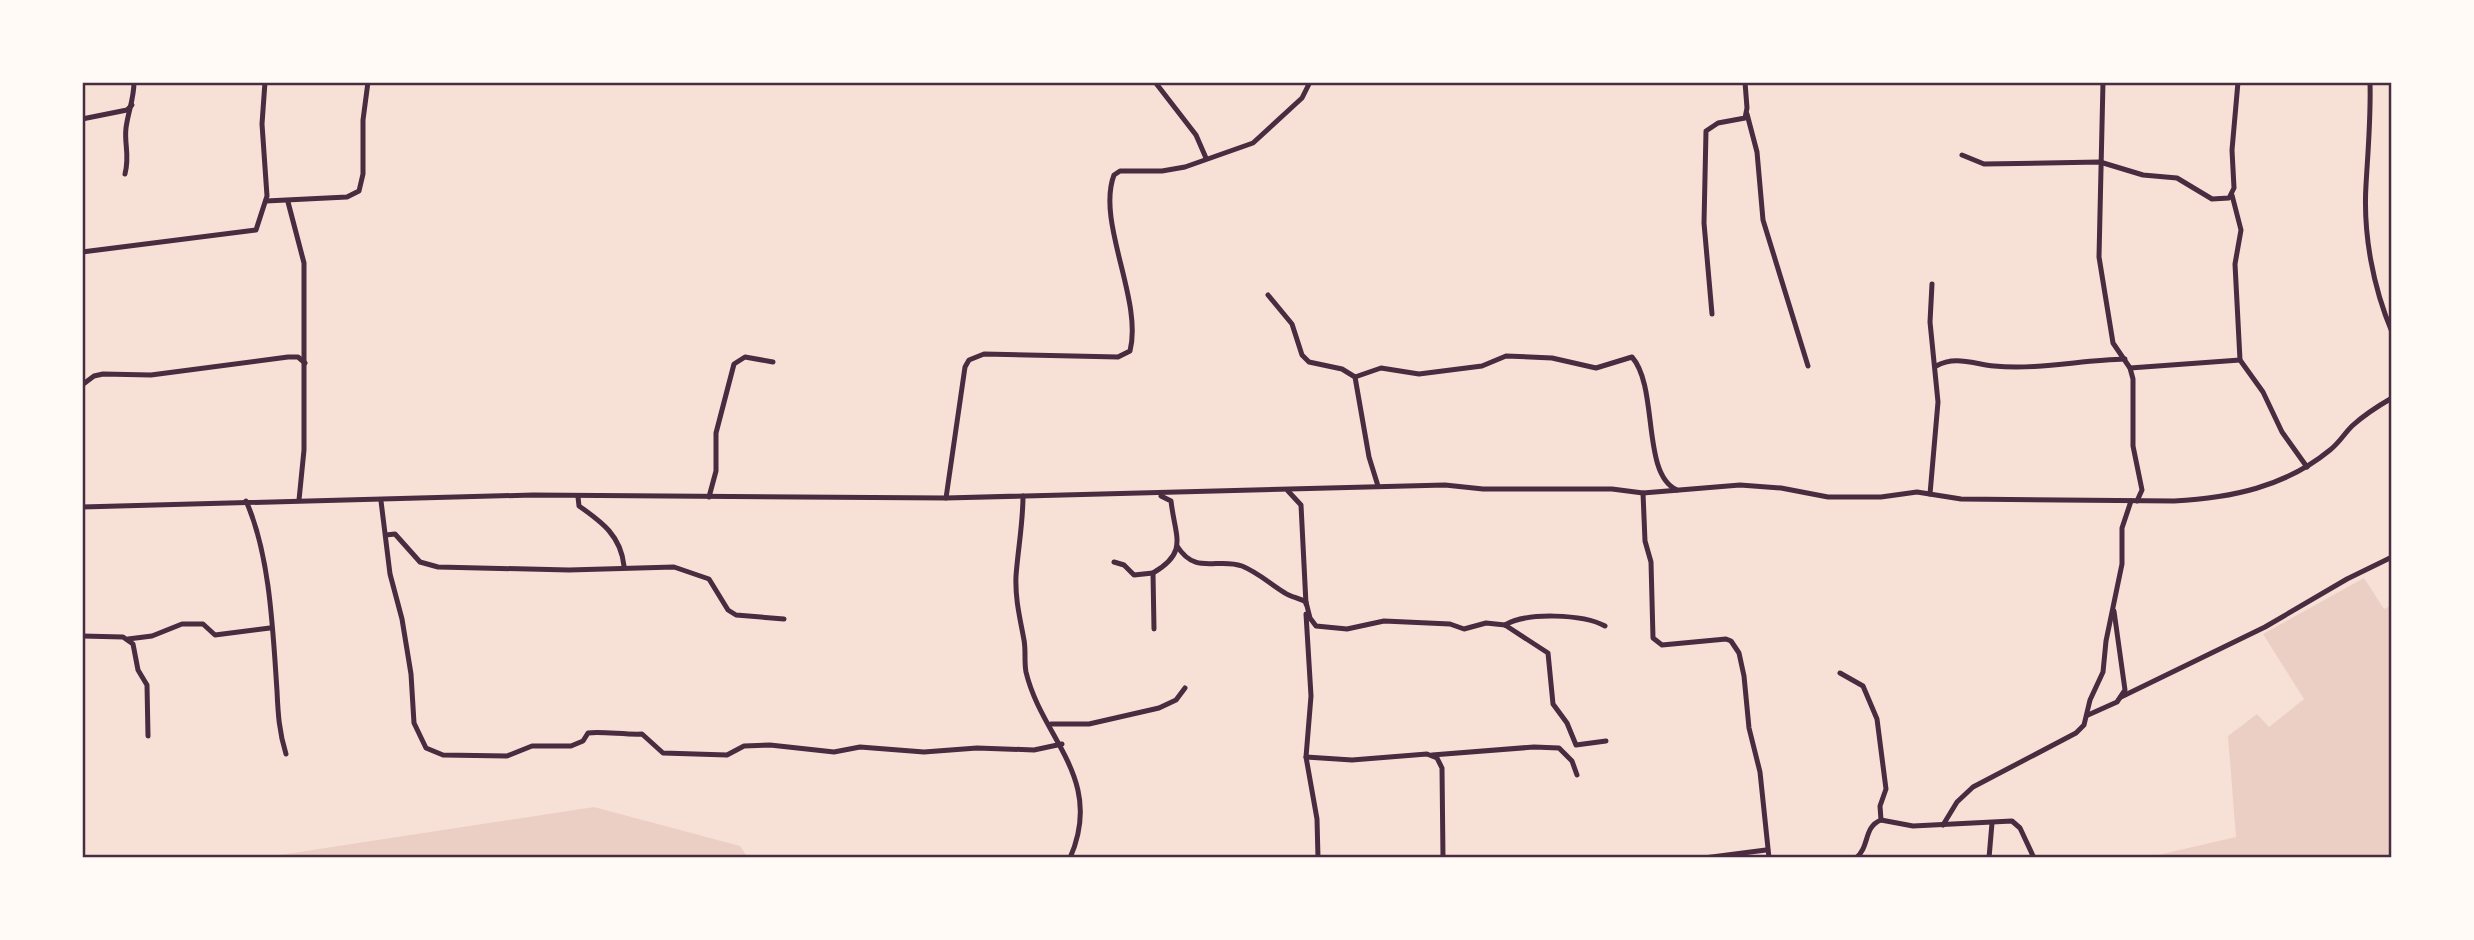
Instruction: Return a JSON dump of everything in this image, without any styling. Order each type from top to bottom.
[{"type":"street","points":[[125,174],[129,156],[125,129],[134,102],[134,82]]},
{"type":"street","points":[[82,252],[251,233],[260,224],[267,201],[262,124],[265,82]]},
{"type":"street","points":[[267,201],[347,197],[359,191],[363,174],[363,120],[368,82]]},
{"type":"street","points":[[1155,82],[1196,135],[1206,158]]},
{"type":"street","points":[[946,498],[965,367],[969,360],[984,354],[1050,358],[1125,356],[1132,342],[1126,287],[1113,222],[1111,183],[1114,175],[1120,171],[1162,171],[1258,140],[1278,117],[1302,98],[1310,82]]},
{"type":"street","points":[[1745,82],[1747,114],[1757,152],[1763,220],[1808,366]]},
{"type":"street","points":[[1943,825],[1965,793],[2076,733],[2088,715],[2090,700],[2103,672],[2122,564],[2122,528],[2142,490],[2133,446],[2130,368],[2113,343],[2099,257],[2103,82]]},
{"type":"street","points":[[2238,82],[2232,195],[2241,229],[2235,264],[2241,360],[2263,392],[2282,432],[2307,467]]},
{"type":"street","points":[[2370,82],[2371,125],[2366,187],[2368,229],[2373,275],[2392,332]]},
{"type":"street","points":[[82,119],[127,110],[134,102]]},
{"type":"street","points":[[1712,314],[1704,223],[1706,131],[1718,123],[1745,118],[1747,114]]},
{"type":"street","points":[[1962,155],[1984,164],[2100,162],[2143,175],[2177,178],[2212,199],[2229,198],[2232,195]]},
{"type":"street","points":[[288,202],[303,263],[304,450],[299,500]]},
{"type":"street","points":[[1930,494],[1938,402],[1930,322],[1932,284]]},
{"type":"street","points":[[1268,295],[1292,324],[1302,355],[1309,362],[1342,369],[1355,377],[1369,457],[1378,486]]},
{"type":"street","points":[[1355,377],[1381,368],[1419,374],[1482,366],[1506,356],[1552,358],[1596,368],[1632,357],[1642,373],[1649,399],[1655,453],[1664,481],[1679,491]]},
{"type":"street","points":[[82,385],[94,376],[103,374],[151,375],[288,357],[298,357],[305,363]]},
{"type":"street","points":[[709,497],[716,471],[716,433],[734,364],[745,357],[773,362]]},
{"type":"street","points":[[1936,366],[1950,360],[1993,366],[2057,367],[2088,360],[2125,359]]},
{"type":"street","points":[[2130,368],[2241,360]]},
{"type":"street","points":[[82,507],[533,495],[946,498],[1313,491],[1378,486],[1612,489],[1643,494],[1740,485],[1781,488],[1828,496],[1881,497],[1904,492],[1961,499],[2203,499],[2271,486],[2307,467],[2333,449],[2351,427],[2392,398]]},
{"type":"street","points":[[1288,491],[1301,505],[1311,696],[1306,757],[1317,819],[1318,858]]},
{"type":"street","points":[[1301,505],[1313,491]]},
{"type":"street","points":[[1114,562],[1134,575],[1153,573],[1176,556],[1171,501],[1163,496],[1144,494]]},
{"type":"street","points":[[1643,494],[1645,541],[1651,562],[1653,638],[1662,645],[1726,639],[1731,641],[1739,653],[1749,728],[1760,772],[1766,850],[1769,858]]},
{"type":"street","points":[[1023,496],[1016,603],[1024,641],[1026,671],[1062,744],[1078,793],[1079,837],[1070,858]]},
{"type":"street","points":[[578,497],[579,506],[609,527],[622,551],[624,566]]},
{"type":"street","points":[[246,501],[257,527],[270,628],[278,722],[286,754]]},
{"type":"street","points":[[381,501],[390,574],[402,619],[411,674],[414,723],[426,748],[443,755],[506,756],[532,746],[570,746],[583,741],[588,733],[597,731],[606,735],[642,734],[663,752],[727,755],[744,746],[770,745],[834,752],[860,747],[923,752],[977,748],[1034,750],[1062,744]]},
{"type":"street","points":[[386,536],[395,534],[420,562],[438,567],[569,570],[674,566],[709,579],[728,610],[736,615],[784,619]]},
{"type":"street","points":[[1177,547],[1181,554],[1197,564],[1240,565],[1268,579],[1286,594],[1306,602]]},
{"type":"street","points":[[2088,715],[2265,627],[2347,579],[2392,557]]},
{"type":"street","points":[[1153,573],[1154,629]]},
{"type":"street","points":[[1306,602],[1310,618],[1316,626],[1330,629],[1384,621],[1450,624],[1464,629],[1486,623],[1505,625],[1548,653],[1553,704],[1567,723],[1576,745]]},
{"type":"street","points":[[2113,608],[2123,667],[2125,690],[2121,698]]},
{"type":"street","points":[[1505,625],[1523,618],[1541,617],[1593,619],[1605,626]]},
{"type":"street","points":[[82,636],[128,639],[152,636],[182,624],[203,624],[215,635],[270,628]]},
{"type":"street","points":[[128,639],[133,644],[138,670],[147,685],[148,736]]},
{"type":"street","points":[[1840,673],[1863,686],[1877,719],[1886,789],[1880,806],[1881,820]]},
{"type":"street","points":[[1051,724],[1089,724],[1159,708],[1176,699],[1185,688]]},
{"type":"street","points":[[1306,757],[1352,761],[1534,747],[1559,748],[1606,741]]},
{"type":"street","points":[[1559,748],[1572,761],[1577,775]]},
{"type":"street","points":[[1432,755],[1442,768],[1443,858]]},
{"type":"street","points":[[1952,813],[1958,825]]},
{"type":"street","points":[[1856,858],[1862,853],[1868,829],[1881,820],[1913,826],[2016,823],[2034,858]]},
{"type":"street","points":[[1989,858],[1992,823]]},
{"type":"street","points":[[1704,858],[1766,850]]},
{"type":"shaded area","points":[[2364,578],[2384,609],[2392,605],[2392,858],[2145,858],[2236,837],[2228,736],[2257,714],[2269,727],[2304,699],[2263,634]]},
{"type":"shaded area","points":[[594,807],[740,846],[748,858],[260,858]]}]
